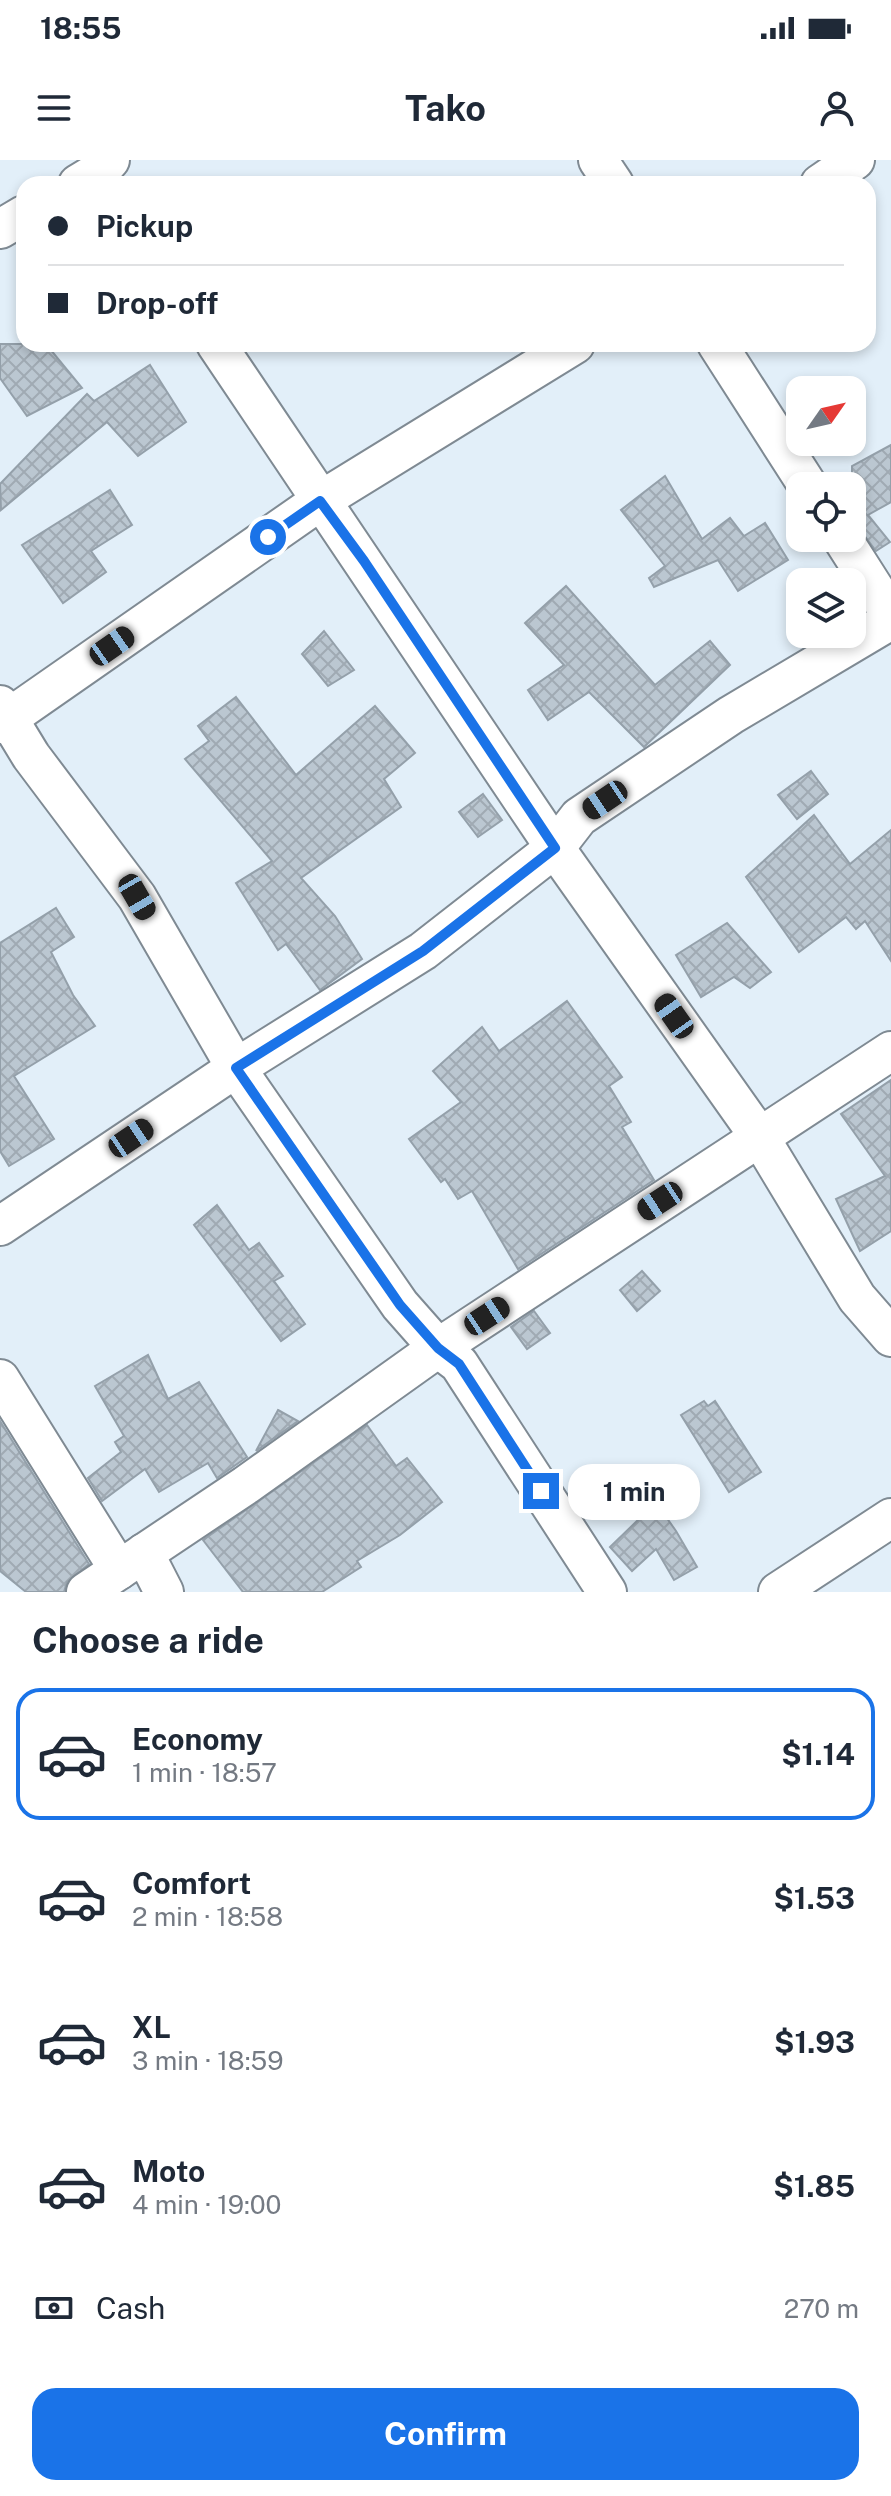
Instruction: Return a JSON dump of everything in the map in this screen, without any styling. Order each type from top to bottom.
[{"type":"street","points":[[832,176],[855,160]]},
{"type":"street","points":[[221,352],[555,848],[759,1136],[857,1298],[891,1337]]},
{"type":"street","points":[[562,352],[320,501],[3,716],[137,897],[236,1068],[400,1305],[438,1348],[459,1364],[607,1592]]},
{"type":"street","points":[[722,352],[799,472]]},
{"type":"street","points":[[0,1226],[236,1068],[423,951],[555,848],[579,817],[731,715],[891,617],[851,552]]},
{"type":"street","points":[[86,1592],[438,1348],[891,1051]]},
{"type":"street","points":[[0,1379],[131,1562],[164,1592]]},
{"type":"street","points":[[778,1592],[891,1518]]},
{"type":"building","points":[[0,344],[16,344],[16,352],[53,352],[82,388],[27,416],[0,378]]},
{"type":"building","points":[[150,365],[186,422],[138,456],[107,422],[1,510],[0,484],[87,394],[94,401]]},
{"type":"building","points":[[891,445],[891,502],[868,515],[890,542],[876,551],[866,538],[866,472],[852,472],[852,466]]},
{"type":"building","points":[[665,476],[702,539],[730,518],[744,536],[765,523],[788,560],[738,591],[718,560],[654,587],[649,578],[665,566],[621,510]]},
{"type":"building","points":[[110,490],[132,525],[91,551],[106,572],[63,603],[22,545]]},
{"type":"building","points":[[566,586],[655,685],[710,641],[730,665],[644,747],[589,692],[548,720],[528,690],[564,665],[525,623]]},
{"type":"building","points":[[324,631],[354,670],[328,686],[302,654]]},
{"type":"building","points":[[236,697],[296,775],[375,706],[415,753],[384,779],[401,807],[301,878],[335,916],[362,959],[320,990],[286,944],[278,950],[236,883],[272,861],[185,759],[209,741],[198,726]]},
{"type":"building","points":[[811,771],[828,794],[797,819],[778,795]]},
{"type":"building","points":[[483,794],[502,820],[478,837],[459,812]]},
{"type":"building","points":[[814,815],[850,864],[891,830],[891,961],[865,921],[856,929],[846,917],[799,952],[746,877]]},
{"type":"building","points":[[56,908],[74,937],[51,952],[73,995],[95,1026],[14,1076],[54,1139],[9,1166],[0,1151],[0,943]]},
{"type":"building","points":[[727,923],[771,972],[750,988],[734,977],[701,997],[676,955]]},
{"type":"building","points":[[567,1001],[622,1077],[609,1086],[631,1122],[622,1127],[654,1180],[518,1269],[472,1191],[458,1199],[445,1179],[441,1182],[409,1139],[461,1102],[433,1071],[482,1027],[499,1051]]},
{"type":"building","points":[[891,1080],[891,1231],[860,1251],[836,1199],[885,1176],[841,1114]]},
{"type":"building","points":[[217,1205],[249,1250],[259,1243],[283,1276],[274,1281],[305,1324],[281,1341],[194,1225]]},
{"type":"building","points":[[642,1271],[660,1291],[637,1311],[620,1290]]},
{"type":"building","points":[[534,1311],[550,1333],[527,1349],[511,1327]]},
{"type":"building","points":[[148,1355],[168,1399],[199,1382],[247,1457],[217,1478],[208,1463],[159,1492],[145,1469],[102,1501],[88,1478],[121,1452],[115,1442],[124,1436],[95,1386]]},
{"type":"building","points":[[704,1401],[708,1406],[715,1401],[761,1472],[729,1492],[681,1415]]},
{"type":"building","points":[[278,1410],[298,1421],[256,1451]]},
{"type":"building","points":[[0,1421],[89,1564],[67,1582],[64,1592],[26,1592],[0,1571]]},
{"type":"building","points":[[367,1425],[396,1466],[407,1458],[442,1502],[400,1535],[357,1561],[361,1567],[322,1592],[243,1592],[203,1540]]},
{"type":"building","points":[[633,1470],[697,1567],[674,1580],[656,1549],[632,1571],[610,1547],[639,1519],[617,1481]]},
{"type":"route","points":[[268,537],[320,501],[364,561],[555,848],[423,951],[236,1068],[400,1305],[438,1348],[459,1364],[541,1491]]}]
